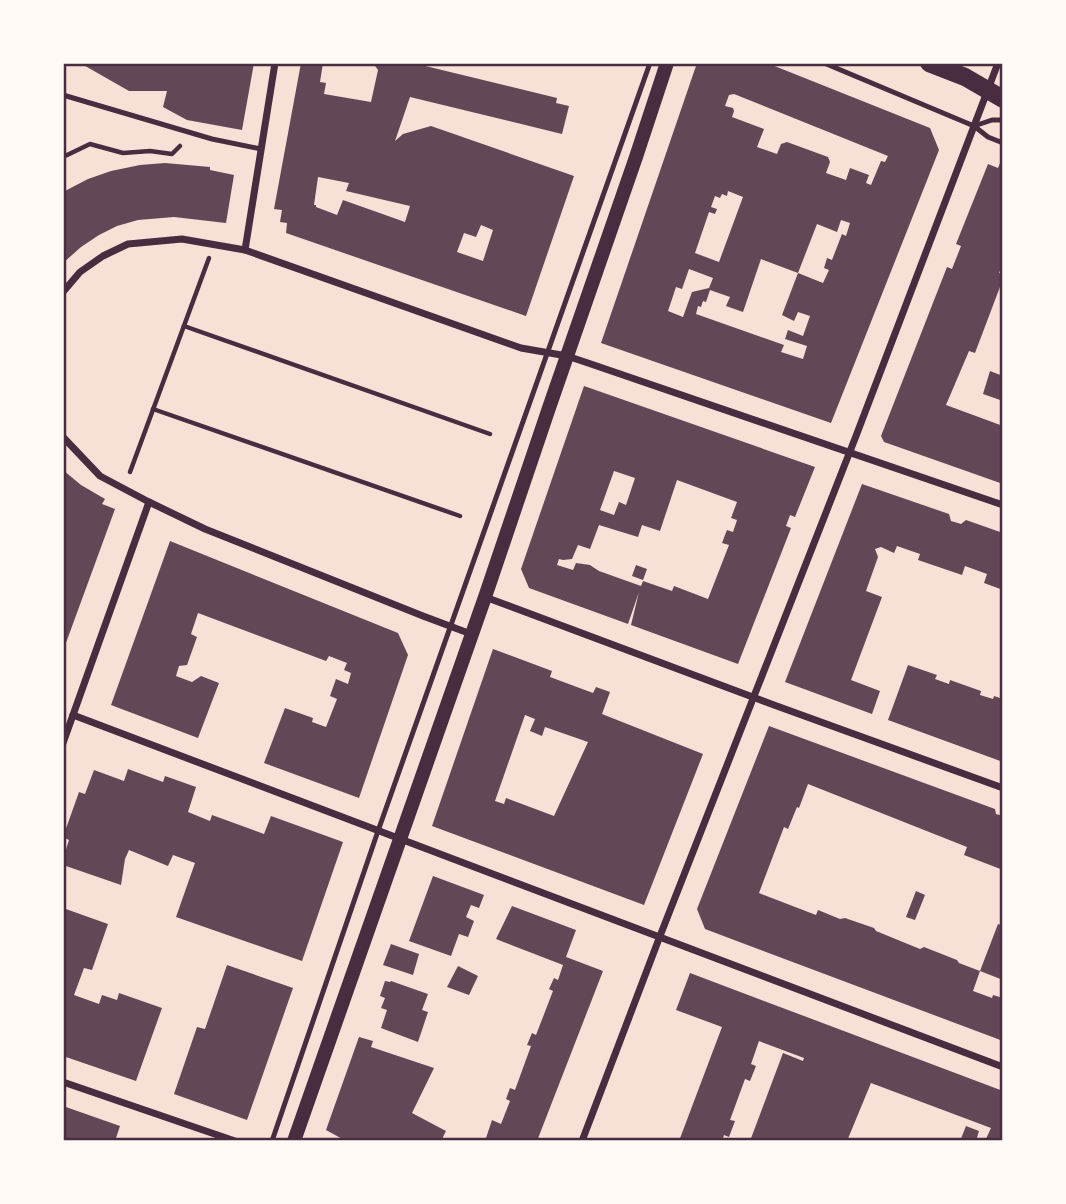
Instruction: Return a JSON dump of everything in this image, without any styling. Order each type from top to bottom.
[{"type":"main road","points":[[294,1141],[485,597],[667,63]]},
{"type":"main road","points":[[929,63],[965,77],[995,94]]},
{"type":"street","points":[[245,250],[275,63]]},
{"type":"street","points":[[582,1141],[974,126],[995,94],[998,63]]},
{"type":"street","points":[[63,292],[80,272],[103,256],[128,244],[182,239],[245,250],[521,348],[567,356],[1003,505]]},
{"type":"street","points":[[63,437],[100,476],[149,502],[205,529],[471,634]]},
{"type":"street","points":[[63,743],[149,502]]},
{"type":"street","points":[[485,597],[1003,788]]},
{"type":"street","points":[[73,715],[1003,1067]]},
{"type":"street","points":[[63,1082],[235,1141]]},
{"type":"lane","points":[[272,1141],[378,831],[650,63]]},
{"type":"lane","points":[[824,63],[974,126],[1003,143]]},
{"type":"lane","points":[[63,94],[212,139],[261,149]]},
{"type":"lane","points":[[974,126],[992,120],[1003,120]]},
{"type":"path","points":[[63,157],[90,144],[123,153],[150,151],[172,154]]},
{"type":"path","points":[[130,472],[211,254]]},
{"type":"path","points":[[184,326],[489,435]]},
{"type":"path","points":[[153,409],[460,516]]},
{"type":"building","points":[[80,63],[254,63],[242,130],[187,120],[163,107],[167,91],[129,91]]},
{"type":"building","points":[[301,63],[323,63],[320,82],[326,83],[324,94],[371,102],[378,70],[373,63],[413,63],[557,98],[556,103],[569,106],[562,134],[410,97],[395,141],[403,134],[431,126],[574,176],[526,316],[286,233],[287,223],[280,222],[282,210],[274,209]],"holes":[[[318,177],[349,183],[346,191],[410,206],[405,222],[343,200],[337,215],[316,207],[314,205]],[[481,225],[493,230],[483,261],[457,252],[464,233],[476,237]]]},
{"type":"building","points":[[697,63],[767,63],[930,128],[939,150],[831,423],[601,343]],"holes":[[[734,94],[888,156],[885,162],[881,161],[871,185],[866,183],[869,175],[850,168],[846,180],[826,173],[830,162],[828,157],[787,142],[781,144],[777,154],[757,147],[764,129],[732,117],[733,108],[725,106],[729,95]],[[728,191],[743,197],[719,262],[695,253],[709,212],[715,214],[717,209],[711,207],[715,196],[727,196]],[[841,220],[850,223],[846,236],[842,234],[832,260],[827,258],[824,268],[829,270],[823,283],[798,273],[817,224],[837,232]],[[761,259],[798,273],[782,315],[794,321],[798,312],[810,316],[803,336],[788,330],[785,339],[807,346],[803,359],[781,352],[784,345],[696,314],[698,306],[701,307],[703,301],[706,302],[710,290],[730,297],[726,306],[743,312]],[[689,269],[713,278],[709,288],[692,292],[683,317],[668,311],[676,287],[682,289]]]},
{"type":"building","points":[[1003,156],[1003,262],[999,273],[1003,274],[1003,279],[975,353],[969,351],[946,405],[1003,426],[1003,484],[884,442],[881,436],[947,267],[952,269],[961,246],[956,244],[988,164],[998,168]]},
{"type":"building","points":[[165,163],[210,167],[210,170],[234,175],[226,223],[174,217],[138,220],[99,235],[63,263],[63,192],[111,171]]},
{"type":"building","points":[[990,371],[1003,376],[1003,401],[983,394]]},
{"type":"building","points":[[584,386],[815,467],[795,517],[790,515],[786,526],[791,528],[738,664],[631,625],[639,592],[628,624],[529,588],[521,569]],"holes":[[[614,471],[635,478],[626,505],[619,502],[614,515],[600,510]],[[677,480],[737,502],[731,518],[737,520],[733,532],[727,530],[722,543],[729,545],[708,599],[674,586],[672,591],[643,581],[641,586],[599,571],[590,565],[576,563],[573,570],[557,565],[559,559],[572,559],[578,545],[590,549],[599,525],[638,537],[642,525],[660,531]]]},
{"type":"building","points":[[63,470],[81,485],[105,499],[102,504],[115,509],[63,651]]},
{"type":"building","points":[[862,484],[949,514],[951,521],[961,524],[966,520],[1003,533],[1003,590],[984,583],[987,574],[965,566],[962,575],[918,560],[920,554],[897,546],[894,553],[881,547],[875,549],[878,557],[866,591],[882,597],[851,680],[880,691],[872,714],[785,682]]},
{"type":"building","points":[[170,541],[398,633],[408,655],[359,798],[264,763],[285,708],[313,718],[312,722],[326,727],[337,699],[330,696],[336,679],[348,684],[351,673],[344,670],[347,663],[329,656],[326,661],[198,613],[191,634],[197,637],[187,665],[179,666],[176,676],[192,682],[201,676],[219,683],[198,738],[111,705]]},
{"type":"building","points":[[636,565],[647,569],[643,580],[632,576]]},
{"type":"building","points":[[493,649],[552,671],[550,677],[593,693],[596,687],[610,692],[602,714],[703,754],[644,905],[432,826]],"holes":[[[525,715],[535,719],[530,731],[542,736],[545,727],[588,742],[554,816],[506,798],[504,804],[495,801]]]},
{"type":"building","points":[[908,665],[937,675],[935,679],[949,684],[950,680],[981,691],[980,695],[1003,699],[1003,762],[888,720]]},
{"type":"building","points":[[769,726],[995,809],[996,814],[1003,816],[1003,870],[964,855],[967,847],[808,784],[788,829],[784,827],[759,893],[816,915],[818,910],[874,928],[920,949],[924,947],[980,971],[973,991],[992,998],[993,995],[1003,998],[1003,1041],[705,929],[697,909]]},
{"type":"building","points":[[128,769],[163,782],[165,776],[196,787],[188,812],[210,821],[212,815],[264,834],[271,816],[343,842],[302,961],[176,917],[195,863],[173,855],[168,866],[129,850],[121,885],[63,865],[69,840],[63,837],[79,792],[85,794],[94,770],[124,781]]},
{"type":"building","points":[[433,876],[484,895],[479,908],[471,905],[466,917],[474,921],[468,937],[459,934],[451,956],[409,941]]},
{"type":"building","points":[[916,891],[925,895],[915,920],[906,917]]},
{"type":"building","points":[[512,906],[576,930],[566,957],[603,971],[537,1141],[485,1141],[492,1120],[501,1124],[510,1101],[506,1099],[510,1088],[515,1090],[531,1046],[527,1045],[532,1033],[536,1035],[553,991],[549,989],[554,978],[558,980],[563,965],[496,939]]},
{"type":"building","points":[[63,908],[108,924],[92,970],[84,968],[74,995],[99,1004],[102,995],[117,1000],[119,993],[162,1008],[136,1081],[63,1056]]},
{"type":"building","points":[[998,924],[1003,926],[1003,980],[980,971]]},
{"type":"building","points":[[391,944],[419,954],[413,975],[383,965]]},
{"type":"building","points":[[227,965],[293,988],[247,1120],[174,1094],[197,1027],[205,1029]]},
{"type":"building","points":[[458,966],[478,976],[469,995],[447,987]]},
{"type":"building","points":[[690,973],[1003,1091],[1003,1141],[985,1141],[991,1128],[871,1083],[847,1141],[750,1141],[783,1053],[803,1061],[804,1058],[759,1041],[751,1064],[756,1066],[750,1081],[745,1079],[730,1120],[735,1121],[729,1137],[724,1135],[722,1141],[679,1141],[722,1027],[676,1010]]},
{"type":"building","points":[[385,981],[428,994],[422,1010],[428,1012],[418,1042],[381,1028],[387,1010],[381,1008],[385,998],[380,996]]},
{"type":"building","points":[[359,1037],[373,1041],[371,1047],[434,1068],[412,1113],[446,1131],[441,1141],[346,1141],[326,1130]]},
{"type":"building","points":[[63,1106],[120,1126],[115,1141],[63,1141]]},
{"type":"building","points":[[966,1126],[979,1131],[976,1141],[960,1141]]}]
